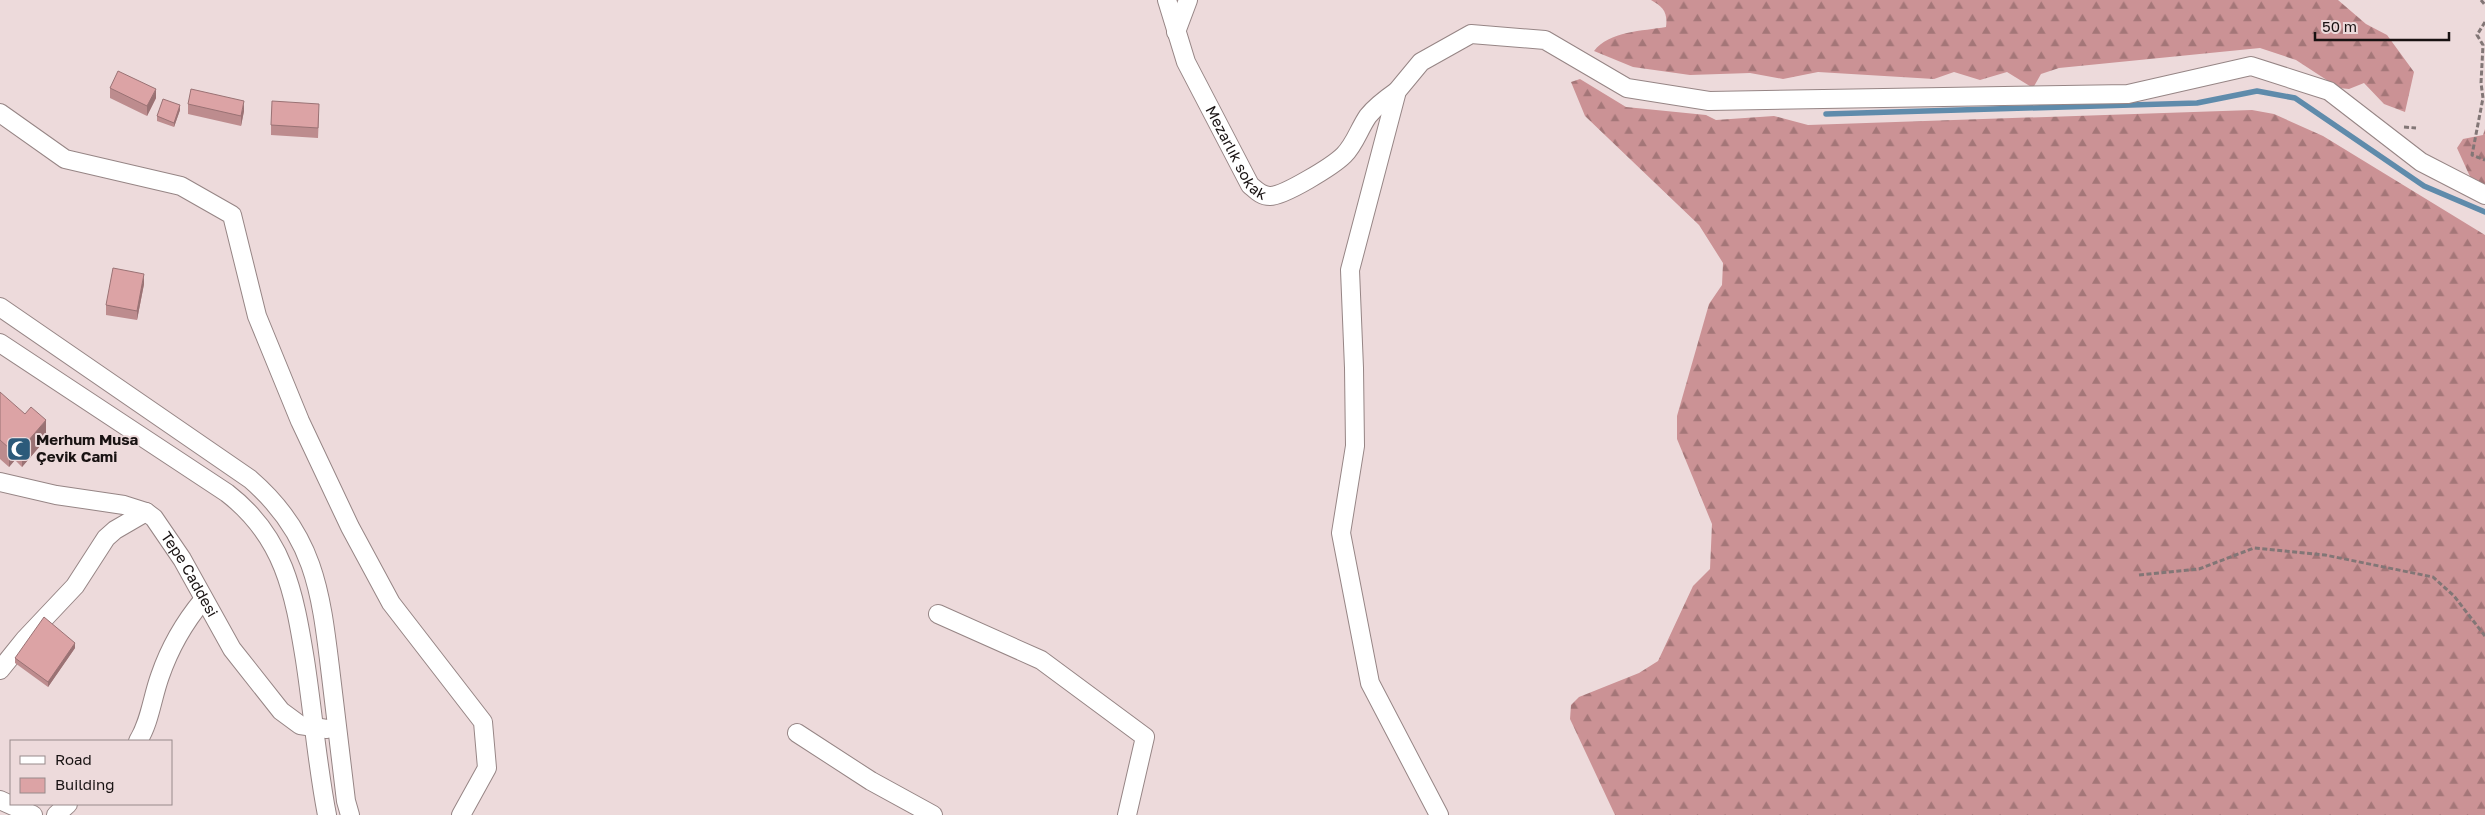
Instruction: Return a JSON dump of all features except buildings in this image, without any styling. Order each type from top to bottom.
[{"type":"street","name":"Mezarlık sokak","points":[[1167,0],[1186,62],[1250,185],[1258,192],[1269,196],[1280,194],[1329,168],[1344,155],[1358,137],[1368,117],[1380,104],[1397,91]]},
{"type":"street","points":[[1176,32],[1188,0]]},
{"type":"street","points":[[1439,815],[1370,683],[1341,533],[1355,446],[1350,270],[1397,91],[1421,62],[1471,34],[1545,40],[1627,88],[1708,101],[2128,94],[2251,66],[2329,91],[2421,162],[2485,195]]},
{"type":"street","points":[[0,113],[65,159],[181,186],[232,215],[257,316],[300,421],[350,527],[390,603],[483,722],[487,768],[461,815]]},
{"type":"street","points":[[0,307],[250,479],[280,507],[304,548],[314,575],[326,634],[337,729],[350,815]]},
{"type":"street","points":[[0,343],[227,493],[258,521],[278,554],[296,605],[316,729],[327,815]]},
{"type":"street","name":"Tepe Caddesi","points":[[0,482],[56,495],[124,505],[146,512],[154,518],[166,533],[232,649],[281,712],[300,725],[316,729],[337,729]]},
{"type":"street","points":[[0,670],[25,639],[74,586],[106,538],[115,530],[146,512]]},
{"type":"street","points":[[138,740],[150,714],[159,677],[173,642],[203,600]]},
{"type":"street","points":[[938,614],[1041,660],[1145,736],[1127,815]]},
{"type":"street","points":[[797,733],[871,780],[933,815]]},
{"type":"street","points":[[11,805],[33,815]]},
{"type":"street","points":[[56,815],[67,805]]},
{"type":"path","points":[[2481,0],[2485,5]]},
{"type":"path","points":[[2485,22],[2477,35],[2483,45],[2481,83],[2484,98],[2472,155],[2485,160]]},
{"type":"path","points":[[2139,575],[2199,569],[2254,548],[2325,555],[2433,576],[2454,596],[2485,636]]},
{"type":"green space","points":[[1651,0],[2338,0],[2366,24],[2387,35],[2414,72],[2405,112],[2384,104],[2364,83],[2349,89],[2339,88],[2296,60],[2260,48],[2059,68],[2041,74],[2033,88],[2007,72],[1980,80],[1954,72],[1934,79],[1818,72],[1783,79],[1750,73],[1690,75],[1633,67],[1594,51],[1600,44],[1617,36],[1666,27],[1664,10]]},
{"type":"green space","points":[[1580,79],[1626,107],[1706,115],[1716,120],[1774,116],[1808,125],[2252,110],[2274,114],[2323,136],[2485,235],[2485,815],[1615,815],[1570,719],[1571,705],[1579,697],[1639,673],[1658,661],[1693,586],[1710,569],[1712,524],[1677,439],[1677,416],[1709,304],[1722,285],[1723,263],[1699,225],[1585,116],[1571,82]]},
{"type":"green space","points":[[2485,129],[2485,186],[2472,181],[2457,148],[2463,139],[2483,135]]},
{"type":"waterway","points":[[1826,114],[2197,103],[2257,91],[2295,98],[2424,186],[2485,212]]},
{"type":"place","name":"Merhum Musa Çevik Cami","points":[[19,449]]}]
